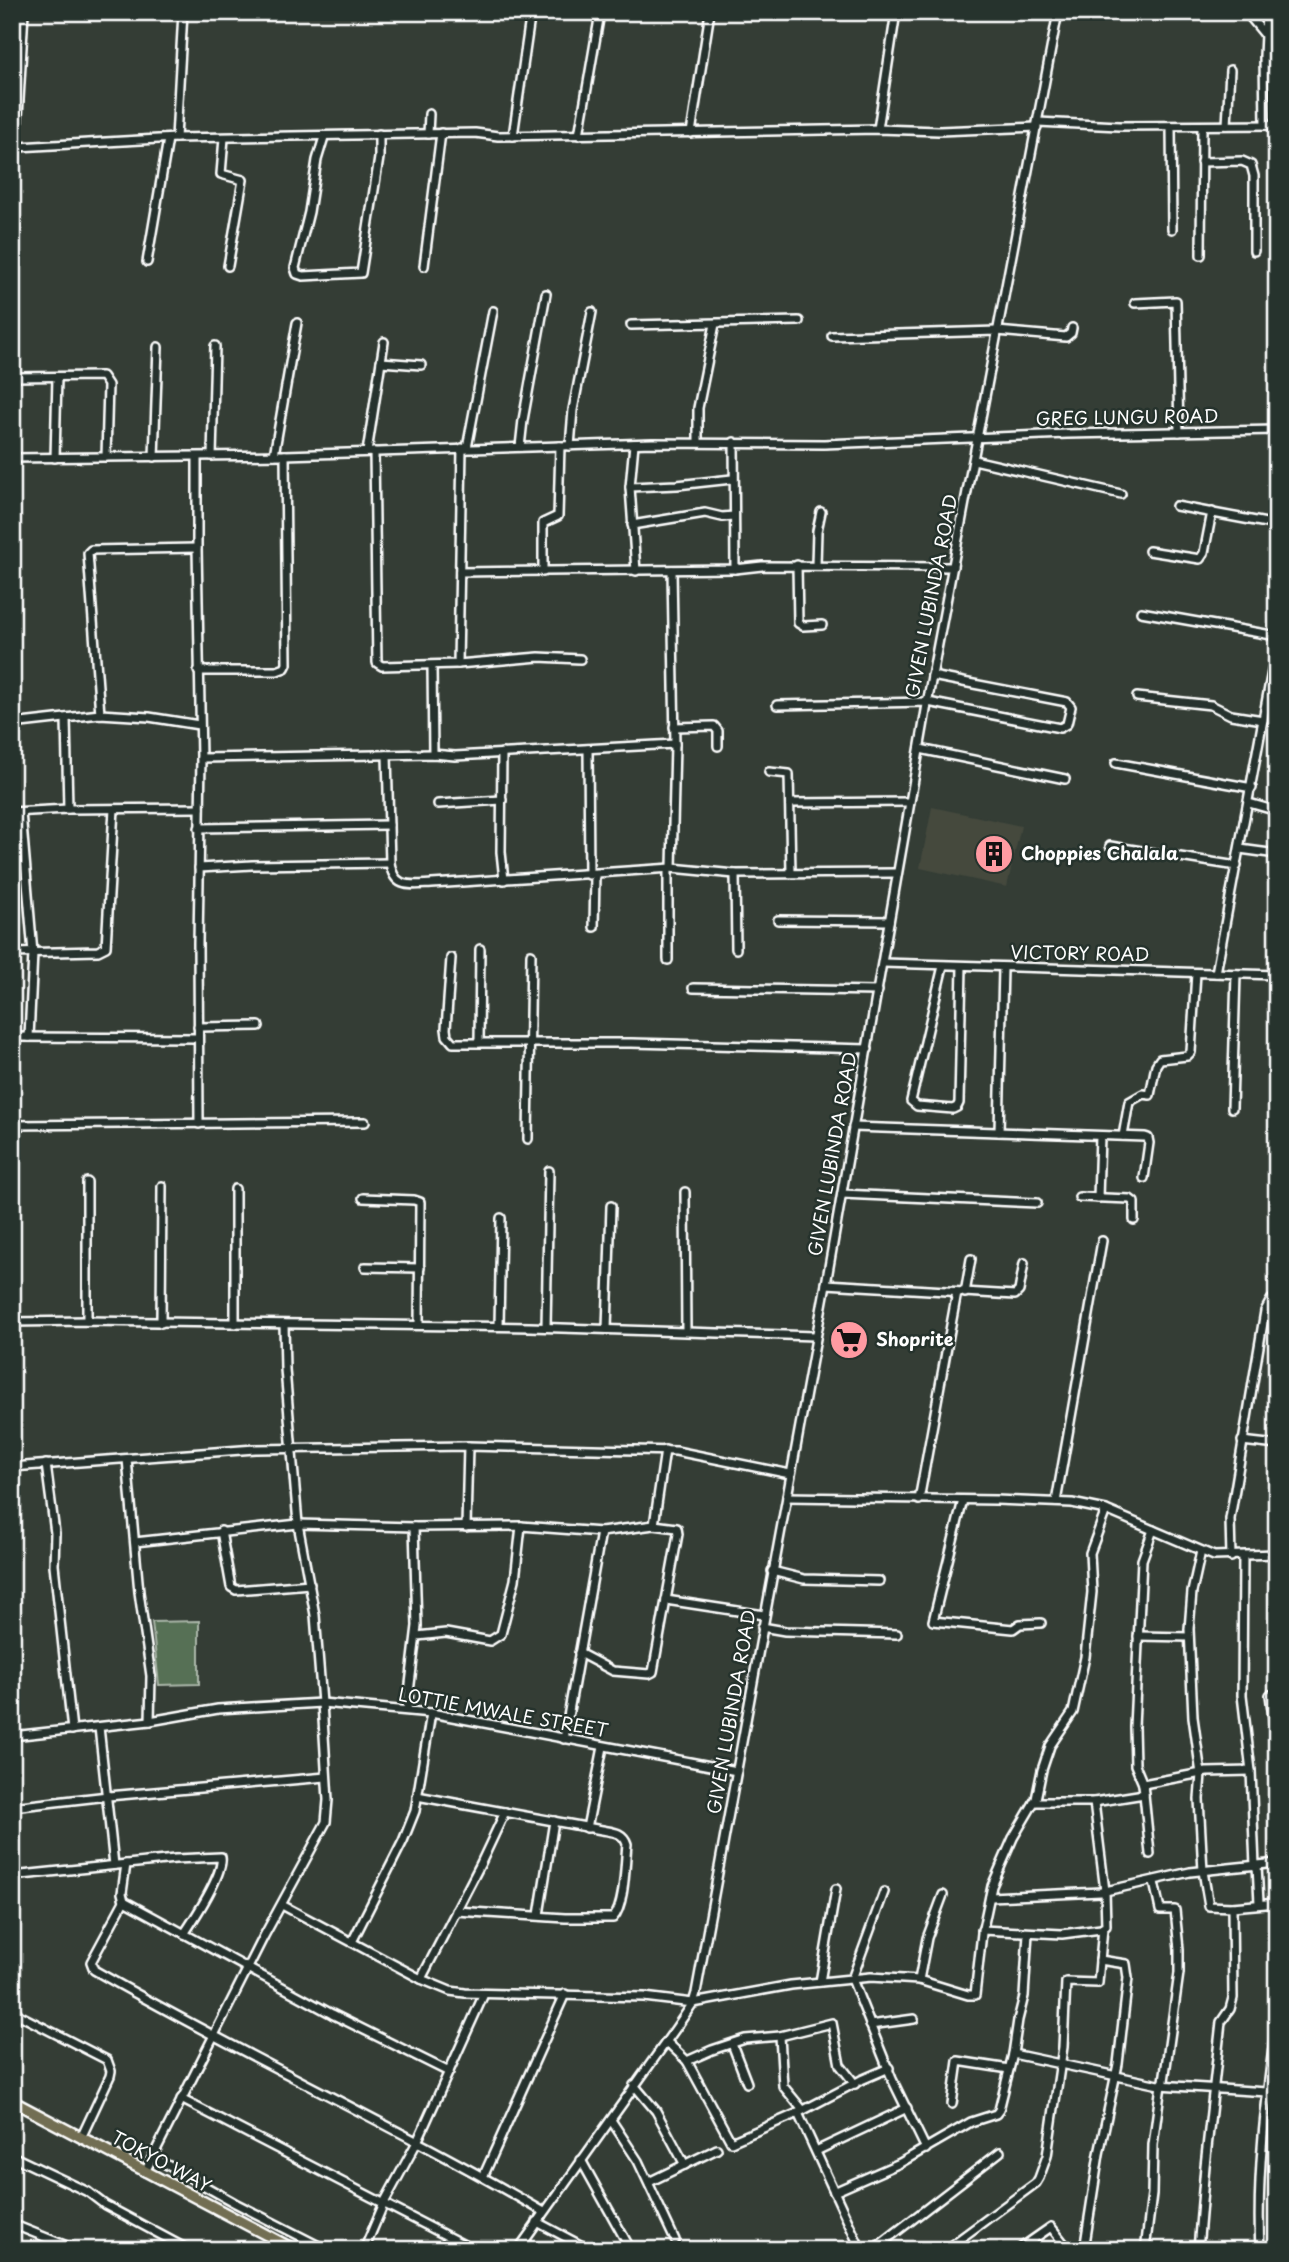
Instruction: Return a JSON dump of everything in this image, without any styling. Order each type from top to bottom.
[{"type":"main road","name":"TOKYO WAY","points":[[12,2101],[295,2250]]},
{"type":"street","points":[[12,223],[18,147],[16,59],[24,12]]},
{"type":"street","points":[[146,262],[172,138],[183,12]]},
{"type":"street","points":[[691,133],[710,12]]},
{"type":"street","points":[[878,129],[896,12]]},
{"type":"street","name":"GIVEN LUBINDA ROAD","points":[[518,2250],[693,2003],[708,1938],[764,1615],[826,1284],[932,676],[1058,12]]},
{"type":"street","points":[[1246,12],[1265,35]]},
{"type":"street","points":[[1265,125],[1266,12]]},
{"type":"street","points":[[513,136],[530,18]]},
{"type":"street","points":[[579,135],[599,19]]},
{"type":"street","points":[[1227,125],[1230,70]]},
{"type":"street","points":[[428,134],[429,114]]},
{"type":"street","points":[[18,147],[275,135],[475,132],[513,136],[878,129],[939,131],[1037,125],[1277,125]]},
{"type":"street","points":[[1171,126],[1172,229]]},
{"type":"street","points":[[1201,255],[1202,126]]},
{"type":"street","points":[[424,266],[441,133]]},
{"type":"street","points":[[324,136],[295,268],[297,274],[303,276],[361,273],[379,158],[379,134]]},
{"type":"street","points":[[224,138],[221,174],[243,180],[228,267]]},
{"type":"street","points":[[1202,162],[1242,161],[1251,166],[1254,176],[1254,251]]},
{"type":"street","points":[[520,447],[546,294]]},
{"type":"street","points":[[1135,303],[1176,301],[1179,432]]},
{"type":"street","points":[[458,664],[465,448],[493,311]]},
{"type":"street","points":[[570,446],[573,410],[592,312]]},
{"type":"street","points":[[631,325],[799,321]]},
{"type":"street","points":[[274,455],[297,323]]},
{"type":"street","points":[[698,443],[698,408],[715,324]]},
{"type":"street","points":[[832,335],[997,331],[1066,337],[1072,328]]},
{"type":"street","points":[[384,342],[370,452],[377,663],[382,666],[432,666],[538,657],[580,659]]},
{"type":"street","points":[[212,456],[215,346]]},
{"type":"street","points":[[154,457],[158,347]]},
{"type":"street","points":[[381,362],[421,365]]},
{"type":"street","points":[[12,377],[98,375],[108,385],[106,457]]},
{"type":"street","points":[[55,458],[57,377]]},
{"type":"street","name":"GREG LUNGU ROAD","points":[[12,458],[197,457],[734,442],[838,444],[1277,430]]},
{"type":"street","points":[[734,442],[732,479],[735,569]]},
{"type":"street","points":[[634,444],[630,487],[636,571]]},
{"type":"street","points":[[543,572],[543,523],[558,516],[560,446]]},
{"type":"street","points":[[198,671],[277,671],[285,668],[287,664],[285,455]]},
{"type":"street","points":[[197,457],[201,758],[199,1124]]},
{"type":"street","points":[[974,460],[1121,494]]},
{"type":"street","points":[[630,487],[732,479]]},
{"type":"street","points":[[1176,506],[1277,525]]},
{"type":"street","points":[[816,565],[817,531],[821,512]]},
{"type":"street","points":[[1149,551],[1200,559],[1204,553],[1212,512]]},
{"type":"street","points":[[632,525],[705,513],[722,517],[734,516]]},
{"type":"street","points":[[100,714],[88,553],[91,550],[197,548]]},
{"type":"street","points":[[460,572],[735,569],[762,565],[953,566]]},
{"type":"street","points":[[797,565],[798,623],[803,626],[822,625]]},
{"type":"street","points":[[668,960],[675,744],[672,570]]},
{"type":"street","points":[[1141,612],[1277,636]]},
{"type":"street","points":[[1216,974],[1277,643]]},
{"type":"street","points":[[432,666],[433,754]]},
{"type":"street","points":[[777,705],[928,702],[1060,728],[1067,724],[1071,707],[1067,702],[932,676]]},
{"type":"street","points":[[12,684],[14,724],[100,714],[149,717],[199,725]]},
{"type":"street","points":[[1138,697],[1211,705],[1231,715],[1277,713]]},
{"type":"street","points":[[66,718],[68,809]]},
{"type":"street","points":[[674,727],[714,726],[718,731],[718,746]]},
{"type":"street","points":[[201,758],[433,754],[455,756],[675,744]]},
{"type":"street","points":[[588,749],[594,927]]},
{"type":"street","points":[[920,749],[1065,779]]},
{"type":"street","points":[[502,752],[501,852],[504,880]]},
{"type":"street","points":[[387,755],[390,863],[394,877],[403,884],[670,868],[735,874],[897,873]]},
{"type":"street","points":[[1116,763],[1252,788]]},
{"type":"street","points":[[769,772],[789,774],[790,873]]},
{"type":"street","points":[[438,804],[502,800]]},
{"type":"street","points":[[790,803],[909,802]]},
{"type":"street","points":[[1249,803],[1277,811]]},
{"type":"street","points":[[29,1037],[33,953],[17,812],[200,808]]},
{"type":"street","points":[[12,953],[98,951],[106,947],[114,809]]},
{"type":"street","points":[[199,828],[389,825]]},
{"type":"street","points":[[1110,846],[1237,866]]},
{"type":"street","points":[[1240,849],[1277,854]]},
{"type":"street","points":[[199,868],[390,863]]},
{"type":"street","points":[[735,874],[736,949]]},
{"type":"street","points":[[778,920],[889,921]]},
{"type":"street","points":[[479,1043],[480,949]]},
{"type":"street","points":[[528,1139],[531,954]]},
{"type":"street","points":[[451,958],[447,1036],[453,1043],[631,1043],[868,1049]]},
{"type":"street","name":"VICTORY ROAD","points":[[883,963],[1277,975]]},
{"type":"street","points":[[943,966],[911,1101],[917,1106],[953,1109],[959,1103],[962,966]]},
{"type":"street","points":[[999,1132],[1003,968]]},
{"type":"street","points":[[1123,1136],[1129,1102],[1143,1094],[1150,1095],[1156,1065],[1160,1059],[1187,1056],[1191,1052],[1196,973]]},
{"type":"street","points":[[1232,1108],[1236,974]]},
{"type":"street","points":[[693,988],[878,991]]},
{"type":"street","points":[[198,1027],[259,1026]]},
{"type":"street","points":[[12,1037],[198,1038]]},
{"type":"street","points":[[12,1125],[365,1122]]},
{"type":"street","points":[[853,1127],[1148,1139],[1144,1178]]},
{"type":"street","points":[[1098,1198],[1100,1136]]},
{"type":"street","points":[[546,1327],[549,1171]]},
{"type":"street","points":[[87,1182],[87,1321]]},
{"type":"street","points":[[161,1323],[162,1186]]},
{"type":"street","points":[[235,1189],[235,1324]]},
{"type":"street","points":[[685,1192],[686,1331]]},
{"type":"street","points":[[842,1194],[1037,1203]]},
{"type":"street","points":[[1079,1197],[1132,1200],[1134,1220]]},
{"type":"street","points":[[363,1198],[420,1202],[419,1325]]},
{"type":"street","points":[[607,1329],[611,1206]]},
{"type":"street","points":[[499,1326],[501,1218]]},
{"type":"street","points":[[1056,1502],[1102,1241]]},
{"type":"street","points":[[919,1500],[961,1293],[971,1259]]},
{"type":"street","points":[[826,1284],[1015,1295],[1019,1291],[1024,1263]]},
{"type":"street","points":[[365,1267],[420,1268]]},
{"type":"street","points":[[1231,1557],[1230,1520],[1265,1311],[1271,1300],[1277,1302]]},
{"type":"street","points":[[12,1322],[499,1326],[815,1336]]},
{"type":"street","points":[[145,2172],[247,1969],[326,1822],[328,1800],[323,1703],[310,1584],[298,1524],[285,1369],[284,1324]]},
{"type":"street","points":[[1242,1441],[1277,1445]]},
{"type":"street","points":[[466,1527],[468,1446]]},
{"type":"street","points":[[12,1467],[293,1448],[468,1446],[665,1450],[790,1474]]},
{"type":"street","points":[[654,1525],[665,1450]]},
{"type":"street","points":[[127,1459],[139,1592],[151,1676],[150,1721]]},
{"type":"street","points":[[46,1464],[55,1533],[54,1565],[72,1730]]},
{"type":"street","points":[[787,1497],[1056,1502],[1106,1510],[1214,1556],[1277,1556]]},
{"type":"street","points":[[963,1500],[933,1621],[1013,1629],[1020,1624],[1041,1623]]},
{"type":"street","points":[[282,1905],[421,1979],[450,1991],[644,1997],[693,2003],[820,1982],[871,1977],[919,1980],[975,1995],[982,1930],[992,1886],[1013,1839],[1034,1802],[1051,1746],[1074,1709],[1085,1657],[1092,1592],[1089,1558],[1106,1510]]},
{"type":"street","points":[[135,1542],[298,1524],[521,1526],[601,1532],[654,1525],[674,1527],[679,1532],[653,1672],[613,1671],[579,1653]]},
{"type":"street","points":[[417,1636],[446,1633],[490,1640],[501,1634],[515,1580],[521,1526]]},
{"type":"street","points":[[407,1709],[417,1636],[414,1527]]},
{"type":"street","points":[[221,1531],[231,1587],[236,1590],[310,1584]]},
{"type":"street","points":[[1150,1854],[1143,1784],[1136,1772],[1134,1749],[1142,1560],[1153,1531]]},
{"type":"street","points":[[564,1739],[601,1532]]},
{"type":"street","points":[[1201,1551],[1192,1592],[1189,1637],[1193,1717],[1201,1774],[1198,1793],[1203,1871],[1209,1906],[1277,1903]]},
{"type":"street","points":[[1242,1556],[1242,1695],[1251,1771],[1259,1903]]},
{"type":"street","points":[[772,1571],[804,1579],[879,1581]]},
{"type":"street","points":[[666,1600],[764,1615]]},
{"type":"street","points":[[762,1627],[897,1634]]},
{"type":"street","points":[[1138,1636],[1189,1637]]},
{"type":"street","points":[[1277,1694],[1270,1695],[1277,1747]]},
{"type":"street","name":"LOTTIE MWALE STREET","points":[[12,1736],[150,1721],[218,1709],[323,1703],[407,1709],[737,1771]]},
{"type":"street","points":[[352,1942],[403,1841],[415,1811],[431,1713]]},
{"type":"street","points":[[99,1727],[114,1866]]},
{"type":"street","points":[[587,1828],[603,1747]]},
{"type":"street","points":[[1143,1784],[1201,1774],[1251,1771]]},
{"type":"street","points":[[12,1807],[326,1777]]},
{"type":"street","points":[[1034,1802],[1094,1802],[1144,1794]]},
{"type":"street","points":[[418,1796],[621,1834],[625,1838],[623,1881],[617,1913],[612,1918],[456,1911]]},
{"type":"street","points":[[945,2250],[1038,2181],[1046,2156],[1060,2064],[1066,1982],[1098,1983],[1103,1928],[1107,1923],[1094,1802]]},
{"type":"street","points":[[421,1979],[505,1812]]},
{"type":"street","points":[[539,1916],[554,1821]]},
{"type":"street","points":[[12,1876],[126,1864],[223,1858],[210,1888],[184,1934]]},
{"type":"street","points":[[990,1897],[1105,1891],[1154,1882],[1169,1876],[1277,1863]]},
{"type":"street","points":[[126,1864],[122,1893],[124,1901],[91,1962],[94,1970],[544,2212]]},
{"type":"street","points":[[1145,2250],[1152,2194],[1153,2145],[1179,1973],[1175,1910],[1160,1910],[1154,1882]]},
{"type":"street","points":[[820,1982],[836,1889]]},
{"type":"street","points":[[884,1892],[852,1979],[926,2149]]},
{"type":"street","points":[[919,1980],[927,1938],[943,1895]]},
{"type":"street","points":[[124,1901],[247,1969],[449,2073]]},
{"type":"street","points":[[1198,2250],[1221,2022],[1230,2009],[1233,1998],[1232,1907]]},
{"type":"street","points":[[982,1930],[1062,1934],[1103,1928]]},
{"type":"street","points":[[834,2192],[926,2149],[971,2122],[996,2113],[1001,2108],[1026,1987],[1028,1933]]},
{"type":"street","points":[[1084,2250],[1125,2008],[1128,1967],[1126,1964],[1100,1960]]},
{"type":"street","points":[[364,2250],[384,2203],[417,2142],[484,1994]]},
{"type":"street","points":[[483,2177],[565,1994]]},
{"type":"street","points":[[12,2006],[19,2015],[107,2060],[110,2076],[81,2138]]},
{"type":"street","points":[[1260,2250],[1258,2210],[1262,2132],[1267,2092],[1273,2079],[1277,2017]]},
{"type":"street","points":[[870,2025],[915,2018]]},
{"type":"street","points":[[687,2061],[712,2049],[745,2039],[780,2036],[832,2023],[840,2065],[855,2084]]},
{"type":"street","points":[[780,2036],[783,2086],[800,2111],[861,2250]]},
{"type":"street","points":[[667,2042],[687,2061],[731,2142],[889,2068]]},
{"type":"street","points":[[732,2044],[747,2083]]},
{"type":"street","points":[[1013,2054],[1161,2085],[1267,2092]]},
{"type":"street","points":[[952,2104],[958,2061],[1009,2068]]},
{"type":"street","points":[[634,2085],[656,2111],[685,2165]]},
{"type":"street","points":[[181,2099],[474,2250]]},
{"type":"street","points":[[816,2151],[907,2108]]},
{"type":"street","points":[[611,2120],[638,2161],[675,2239]]},
{"type":"street","points":[[649,2182],[717,2149]]},
{"type":"street","points":[[873,2250],[1000,2152]]},
{"type":"street","points":[[12,2155],[88,2192],[105,2205],[189,2250]]},
{"type":"street","points":[[153,2157],[327,2250]]},
{"type":"street","points":[[581,2160],[631,2250]]},
{"type":"street","points":[[260,2232],[267,2219]]},
{"type":"street","points":[[537,2222],[590,2250]]},
{"type":"street","points":[[12,2224],[77,2250]]},
{"type":"street","points":[[1018,2250],[1052,2227],[1069,2250]]},
{"type":"shaded area","points":[[932,807],[1021,826],[1007,887],[920,868]]},
{"type":"green space","points":[[199,1621],[199,1684],[159,1685],[152,1622]]},
{"type":"place","name":"Choppies Chalala","points":[[994,854]]},
{"type":"place","name":"Shoprite","points":[[849,1340]]}]
